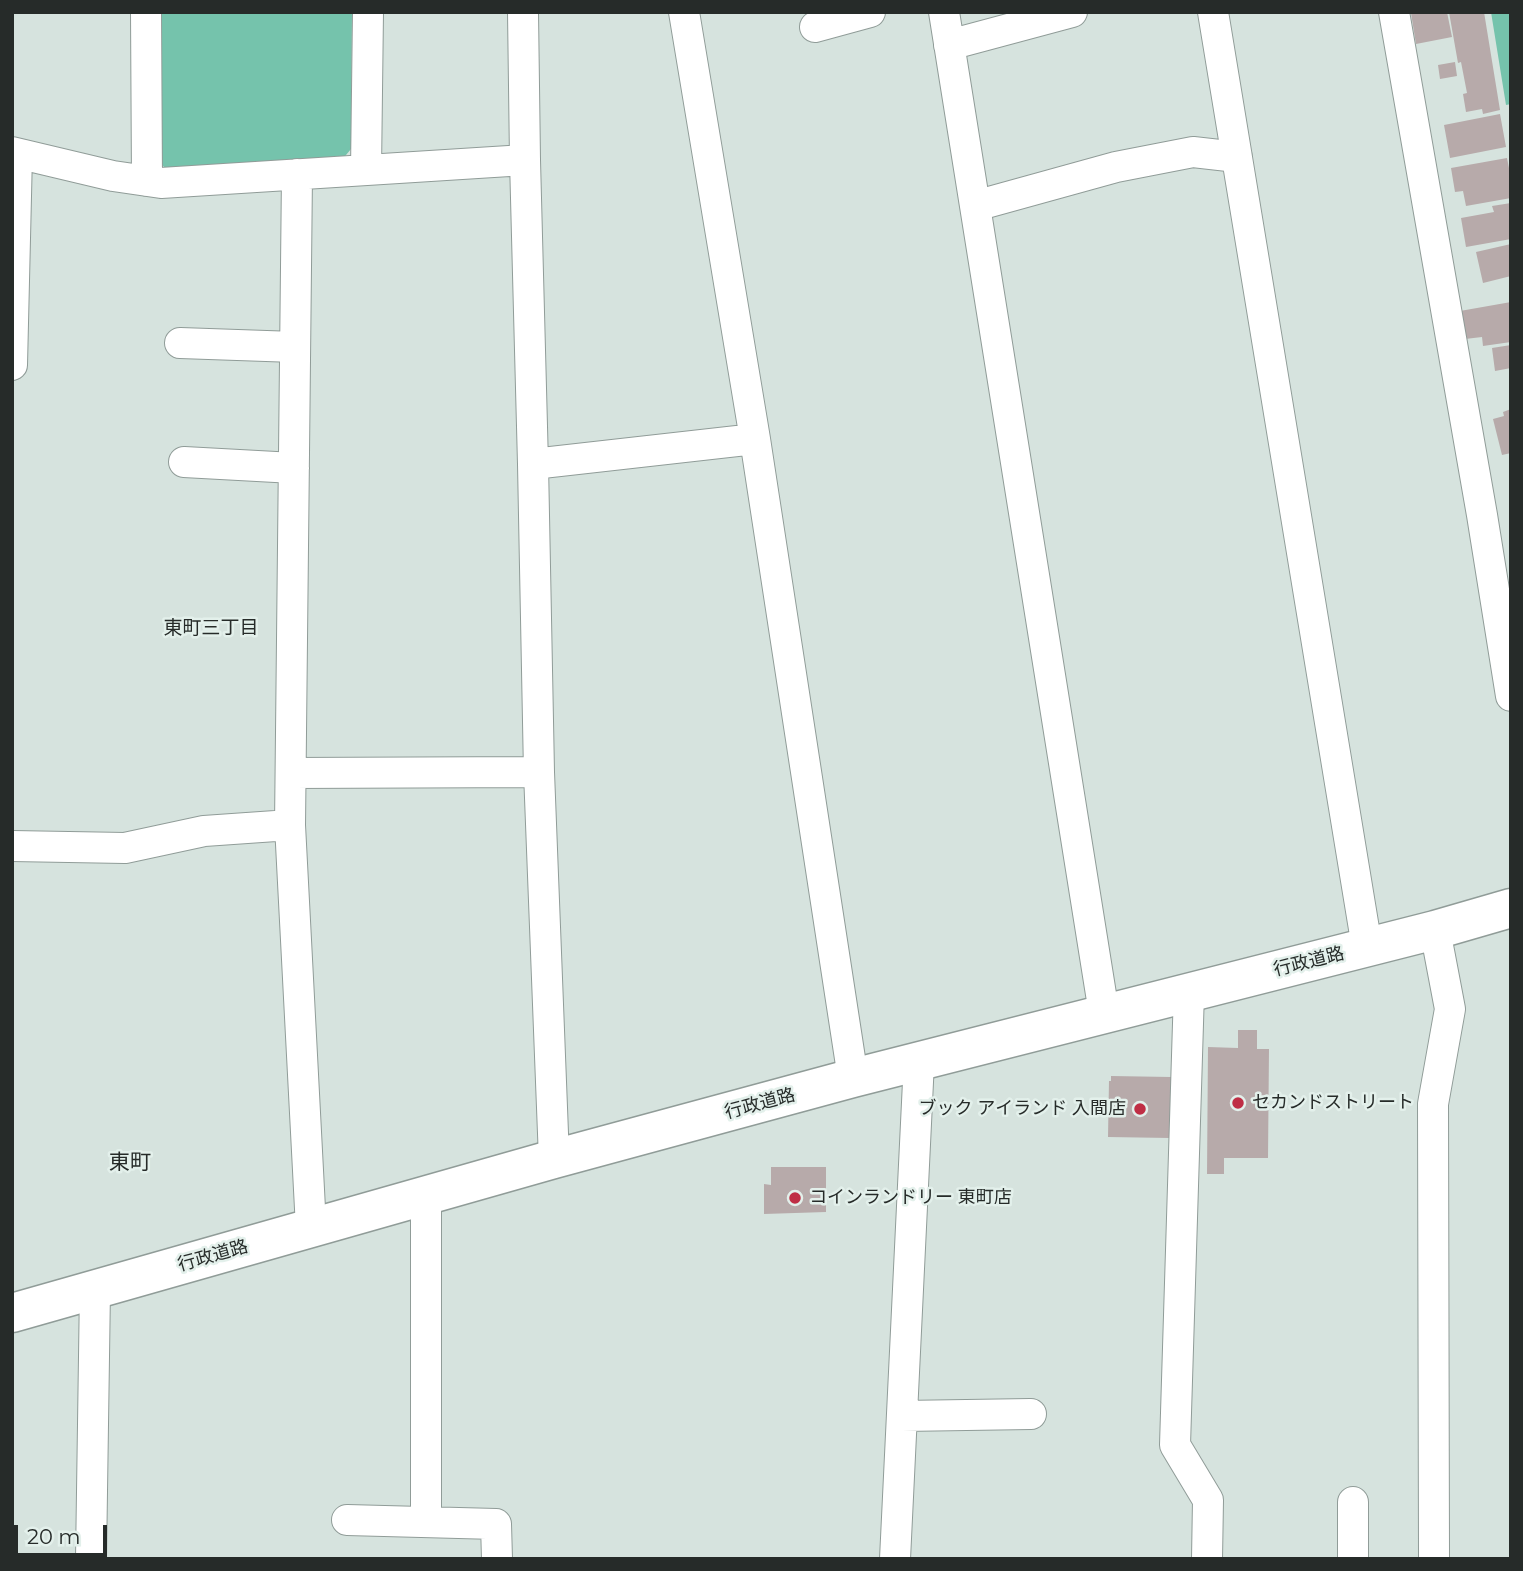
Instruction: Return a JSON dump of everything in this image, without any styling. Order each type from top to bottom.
[{"type":"highway","name":"行政道路","points":[[12,1313],[554,1159],[853,1078],[1435,930],[1511,908]]},
{"type":"street","points":[[146,12],[147,181]]},
{"type":"street","points":[[366,170],[368,12]]},
{"type":"street","points":[[523,12],[524,160],[539,772],[554,1159]]},
{"type":"street","points":[[684,12],[755,439],[853,1078]]},
{"type":"street","points":[[815,27],[870,12]]},
{"type":"street","points":[[944,12],[1104,1013]]},
{"type":"street","points":[[949,45],[1072,12]]},
{"type":"street","points":[[1213,12],[1367,947]]},
{"type":"street","points":[[1394,12],[1511,696]]},
{"type":"street","points":[[975,206],[1116,167],[1193,152],[1237,157]]},
{"type":"street","points":[[12,365],[15,153],[113,176],[161,183],[524,160]]},
{"type":"street","points":[[297,174],[290,825],[311,1228]]},
{"type":"street","points":[[180,342],[295,347]]},
{"type":"street","points":[[533,464],[755,439]]},
{"type":"street","points":[[184,462],[294,468]]},
{"type":"street","points":[[291,773],[539,772]]},
{"type":"street","points":[[12,846],[125,848],[204,831],[290,825]]},
{"type":"street","points":[[1434,1559],[1433,1104],[1450,1009],[1435,930]]},
{"type":"street","points":[[1189,992],[1175,1445],[1208,1500],[1207,1559]]},
{"type":"street","points":[[895,1559],[919,1061]]},
{"type":"street","points":[[426,1196],[426,1522]]},
{"type":"street","points":[[90,1559],[95,1289]]},
{"type":"street","points":[[902,1416],[1031,1414]]},
{"type":"street","points":[[1353,1502],[1353,1559]]},
{"type":"street","points":[[347,1520],[496,1524],[497,1559]]},
{"type":"green space","points":[[158,12],[352,12],[351,149],[341,161],[169,171],[157,161]]},
{"type":"green space","points":[[1491,12],[1511,12],[1511,104],[1506,105]]},
{"type":"building","points":[[1447,12],[1452,37],[1416,44],[1411,13]]},
{"type":"building","points":[[1449,12],[1484,12],[1500,110],[1483,114],[1482,109],[1466,112],[1463,94],[1467,93],[1461,62],[1458,63]]},
{"type":"building","points":[[1455,62],[1457,76],[1440,79],[1438,65]]},
{"type":"building","points":[[1500,114],[1506,147],[1450,158],[1444,125]]},
{"type":"building","points":[[1507,158],[1511,198],[1466,206],[1463,191],[1455,192],[1451,168]]},
{"type":"building","points":[[1511,203],[1511,239],[1466,247],[1461,218],[1494,212],[1492,206]]},
{"type":"building","points":[[1511,244],[1511,276],[1483,283],[1476,252]]},
{"type":"building","points":[[1511,302],[1511,342],[1483,346],[1482,337],[1465,339],[1460,311]]},
{"type":"building","points":[[1511,345],[1511,368],[1495,371],[1492,348]]},
{"type":"building","points":[[1511,409],[1511,453],[1502,455],[1493,419],[1504,416],[1503,412]]},
{"type":"building","name":"セカンドストリート","points":[[1238,1030],[1257,1030],[1257,1049],[1269,1049],[1268,1158],[1224,1158],[1224,1174],[1207,1174],[1208,1047],[1238,1048]]},
{"type":"building","name":"ブック アイランド 入間店","points":[[1111,1076],[1171,1077],[1170,1138],[1108,1137]]},
{"type":"building","name":"コインランドリー 東町店","points":[[771,1167],[826,1167],[826,1212],[764,1214],[764,1184],[771,1185]]},
{"type":"place","name":"セカンドストリート","points":[[1238,1103]]},
{"type":"place","name":"ブック アイランド 入間店","points":[[1140,1109]]},
{"type":"place","name":"コインランドリー 東町店","points":[[795,1198]]},
{"type":"district","name":"東町三丁目","points":[[211,628]]},
{"type":"district","name":"東町","points":[[130,1163]]}]
